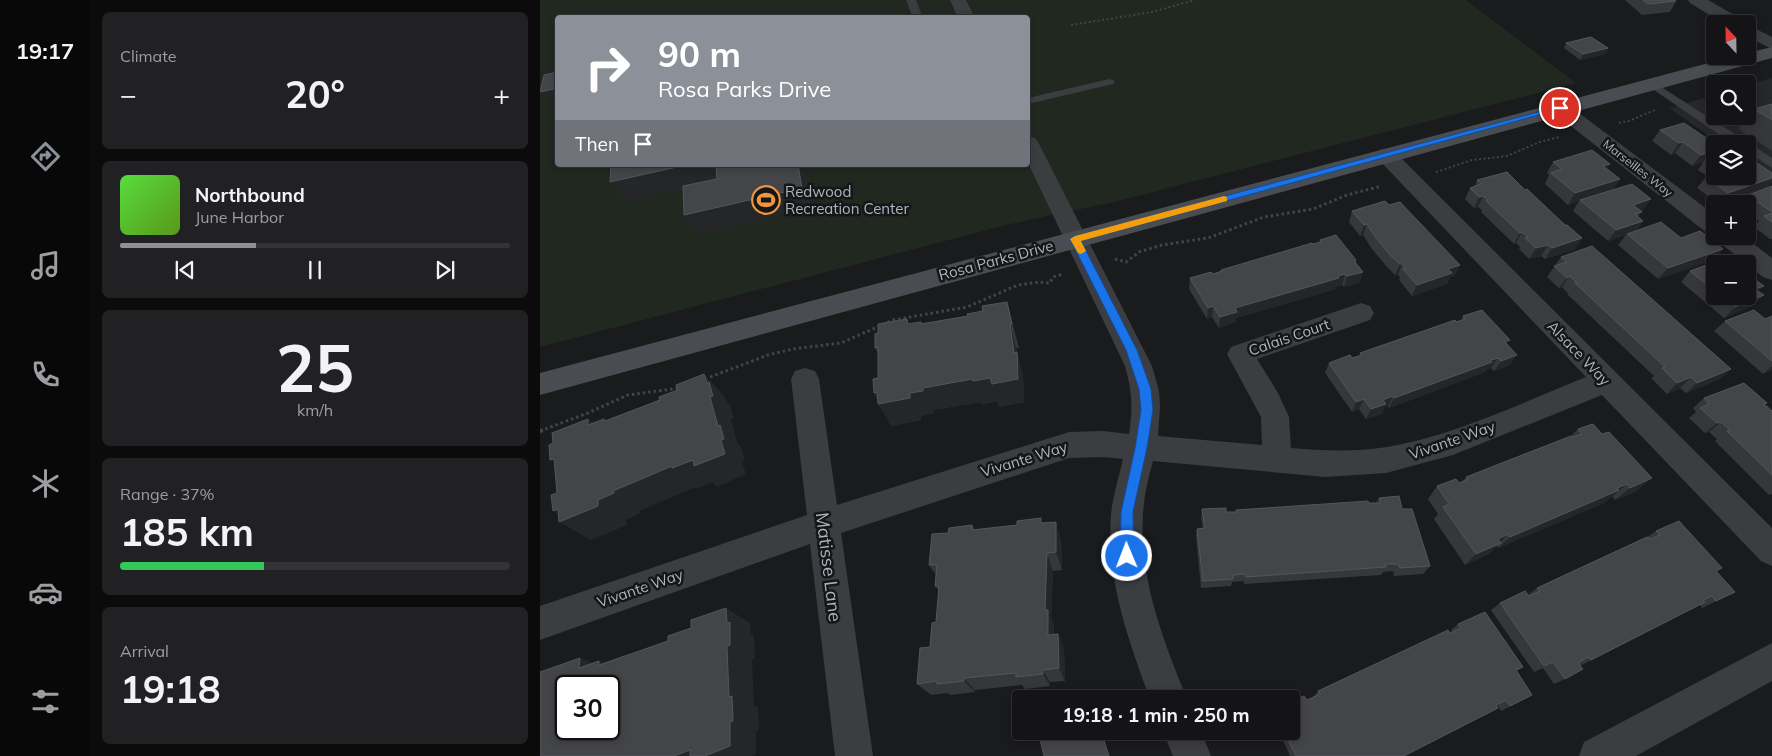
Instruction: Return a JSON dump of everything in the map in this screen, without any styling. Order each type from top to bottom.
[{"type":"street","points":[[958,0],[966,15]]},
{"type":"street","points":[[1696,0],[1721,15]]},
{"type":"street","points":[[1756,35],[1772,44]]},
{"type":"street","name":"Rosa Parks Drive","points":[[540,384],[1772,52]]},
{"type":"street","name":"Marseilles Way","points":[[1560,108],[1706,220]]},
{"type":"street","points":[[1030,146],[1139,368],[1145,389],[1147,410],[1127,512],[1128,572],[1135,606],[1166,690]]},
{"type":"street","name":"Alsace Way","points":[[1386,156],[1772,550]]},
{"type":"street","points":[[1739,245],[1772,271]]},
{"type":"street","name":"Calais Court","points":[[1277,460],[1275,417],[1268,401],[1240,354],[1362,313]]},
{"type":"street","name":"Matisse Lane","points":[[805,379],[854,756]]},
{"type":"street","name":"Vivante Way","points":[[540,623],[824,524],[1055,448],[1084,443],[1325,464],[1386,460],[1443,446],[1607,381]]},
{"type":"street","points":[[1598,756],[1772,661]]},
{"type":"street","points":[[1186,740],[1192,756]]},
{"type":"lane","points":[[911,0],[917,15]]},
{"type":"lane","points":[[1030,101],[1109,82]]},
{"type":"lane","points":[[1652,84],[1728,135]]},
{"type":"lane","points":[[1756,153],[1772,164]]},
{"type":"path","points":[[1071,25],[1152,12],[1195,0]]},
{"type":"path","points":[[1614,124],[1629,121],[1658,109]]},
{"type":"path","points":[[1436,172],[1472,160],[1507,156],[1540,142],[1561,137]]},
{"type":"path","points":[[1117,258],[1126,262],[1139,252],[1162,245],[1208,238],[1264,217],[1313,209],[1361,190],[1387,186]]},
{"type":"shaded area","points":[[540,0],[1466,0],[1576,83],[1114,202],[1006,225],[540,347]]},
{"type":"shaded area","points":[[1772,78],[1772,178],[1756,167],[1756,135],[1708,135],[1669,108],[1706,98],[1706,125],[1756,125],[1756,83]]},
{"type":"building","points":[[1643,0],[1675,0],[1676,1],[1648,4]]},
{"type":"building","points":[[1591,37],[1608,48],[1583,54],[1566,43]]},
{"type":"building","points":[[555,73],[555,89],[540,92],[544,75]]},
{"type":"building","points":[[1772,104],[1772,120],[1756,110],[1756,108]]},
{"type":"building","points":[[1684,123],[1706,138],[1706,153],[1701,155],[1683,142],[1679,143],[1660,130]]},
{"type":"building","points":[[1592,150],[1610,164],[1603,166],[1620,179],[1575,193],[1551,173],[1562,169],[1553,162]]},
{"type":"building","points":[[1756,162],[1772,173],[1772,178],[1756,183]]},
{"type":"building","points":[[611,167],[677,167],[610,182]]},
{"type":"building","points":[[716,167],[798,167],[802,188],[684,215],[683,186],[717,179]]},
{"type":"building","points":[[1507,172],[1525,190],[1527,189],[1565,225],[1582,238],[1552,248],[1548,245],[1536,248],[1525,238],[1528,237],[1522,232],[1520,233],[1486,201],[1488,200],[1483,196],[1479,197],[1470,188],[1481,184],[1477,180]]},
{"type":"building","points":[[1632,184],[1651,199],[1633,205],[1642,212],[1635,214],[1643,221],[1616,230],[1580,200]]},
{"type":"building","points":[[1717,185],[1751,185],[1728,193]]},
{"type":"building","points":[[1772,186],[1772,212],[1756,201],[1756,195],[1748,195]]},
{"type":"building","points":[[1385,201],[1389,205],[1400,202],[1460,265],[1448,269],[1452,273],[1417,285],[1403,269],[1406,269],[1402,264],[1391,256],[1376,238],[1367,224],[1364,225],[1352,211]]},
{"type":"building","points":[[1772,213],[1772,222],[1764,216]]},
{"type":"building","points":[[1661,222],[1681,238],[1700,231],[1706,236],[1706,245],[1718,245],[1723,249],[1668,268],[1627,234]]},
{"type":"building","points":[[1336,235],[1363,272],[1347,276],[1345,274],[1338,276],[1339,278],[1235,308],[1237,312],[1220,317],[1213,306],[1208,308],[1190,278],[1211,272],[1213,274],[1312,243],[1321,242],[1320,240]]},
{"type":"building","points":[[1592,246],[1731,369],[1697,383],[1691,377],[1677,383],[1662,368],[1665,367],[1575,283],[1577,283],[1570,276],[1567,278],[1554,266],[1567,262],[1561,257]]},
{"type":"building","points":[[1706,265],[1706,284],[1690,271]]},
{"type":"building","points":[[1756,280],[1764,286],[1756,289]]},
{"type":"building","points":[[1756,290],[1764,295],[1756,298]]},
{"type":"building","points":[[1007,302],[1012,324],[1010,324],[1014,353],[1017,352],[1018,379],[992,384],[990,378],[973,381],[973,379],[923,388],[923,391],[910,393],[910,398],[878,404],[877,392],[874,393],[873,379],[878,378],[878,347],[875,348],[875,334],[878,333],[878,324],[907,319],[908,324],[921,322],[921,324],[968,316],[967,314],[983,311],[982,306]]},
{"type":"building","points":[[1482,310],[1510,340],[1505,342],[1517,355],[1501,361],[1498,358],[1491,360],[1492,362],[1394,398],[1393,396],[1383,400],[1386,404],[1371,409],[1364,399],[1356,402],[1329,363],[1350,355],[1352,358],[1362,355],[1360,353],[1455,320],[1457,322],[1465,319],[1463,316]]},
{"type":"building","points":[[1754,310],[1765,319],[1772,316],[1772,361],[1725,321]]},
{"type":"building","points":[[704,374],[707,383],[709,382],[713,396],[710,397],[718,426],[720,425],[724,439],[721,440],[725,454],[694,466],[693,460],[672,468],[672,466],[613,491],[614,493],[598,500],[598,506],[559,522],[558,509],[553,511],[551,495],[557,493],[554,459],[550,460],[549,445],[553,443],[552,433],[588,419],[588,425],[604,419],[605,421],[660,400],[659,397],[678,390],[676,385]]},
{"type":"building","points":[[1744,383],[1767,403],[1764,404],[1772,411],[1772,475],[1727,431],[1730,430],[1721,422],[1717,423],[1700,408],[1709,404],[1704,398]]},
{"type":"building","points":[[1593,424],[1602,434],[1609,432],[1652,478],[1630,488],[1627,484],[1617,488],[1619,490],[1510,537],[1508,534],[1498,539],[1501,543],[1476,554],[1443,507],[1449,504],[1437,486],[1456,479],[1459,483],[1468,479],[1466,477],[1571,436],[1582,434],[1578,429]]},
{"type":"building","points":[[1399,496],[1402,509],[1412,509],[1430,566],[1400,568],[1398,564],[1385,564],[1386,567],[1246,577],[1246,574],[1233,575],[1233,579],[1203,581],[1197,529],[1205,528],[1202,509],[1226,508],[1226,512],[1237,512],[1236,510],[1368,501],[1369,503],[1381,503],[1379,498]]},
{"type":"building","points":[[1041,518],[1041,523],[1056,522],[1056,552],[1047,553],[1045,610],[1048,610],[1048,635],[1058,634],[1059,668],[1043,670],[1043,674],[1016,677],[1016,673],[964,678],[964,681],[937,684],[937,681],[917,684],[920,648],[930,647],[932,623],[936,622],[939,586],[935,586],[937,565],[929,565],[932,534],[948,533],[949,528],[972,525],[972,530],[1017,525],[1017,521]]},
{"type":"building","points":[[1679,521],[1722,568],[1716,571],[1735,592],[1716,601],[1712,596],[1703,600],[1705,602],[1591,660],[1588,657],[1578,663],[1583,669],[1565,679],[1553,662],[1544,666],[1500,603],[1525,591],[1529,596],[1540,591],[1537,588],[1647,537],[1650,539],[1660,535],[1656,531]]},
{"type":"building","points":[[726,608],[727,623],[730,622],[730,645],[727,646],[729,697],[732,696],[733,721],[730,722],[730,746],[705,756],[690,756],[690,750],[674,756],[540,756],[540,672],[580,658],[579,668],[599,661],[599,665],[668,641],[668,636],[691,628],[691,620]]},
{"type":"building","points":[[1485,612],[1523,667],[1516,670],[1532,695],[1510,706],[1506,700],[1496,705],[1498,708],[1404,756],[1296,756],[1288,740],[1300,740],[1300,698],[1304,696],[1307,700],[1320,694],[1318,691],[1448,630],[1450,633],[1461,628],[1458,624]]},
{"type":"building","points":[[1040,740],[1104,740],[1109,756],[1044,756]]},
{"type":"slow traffic","points":[[1081,251],[1075,239],[1224,199]]},
{"type":"place","name":"Redwood Recreation Center","points":[[766,200]]},
{"type":"route","points":[[1127,556],[1127,512],[1147,410],[1145,389],[1131,350],[1075,239],[1560,108]]}]
